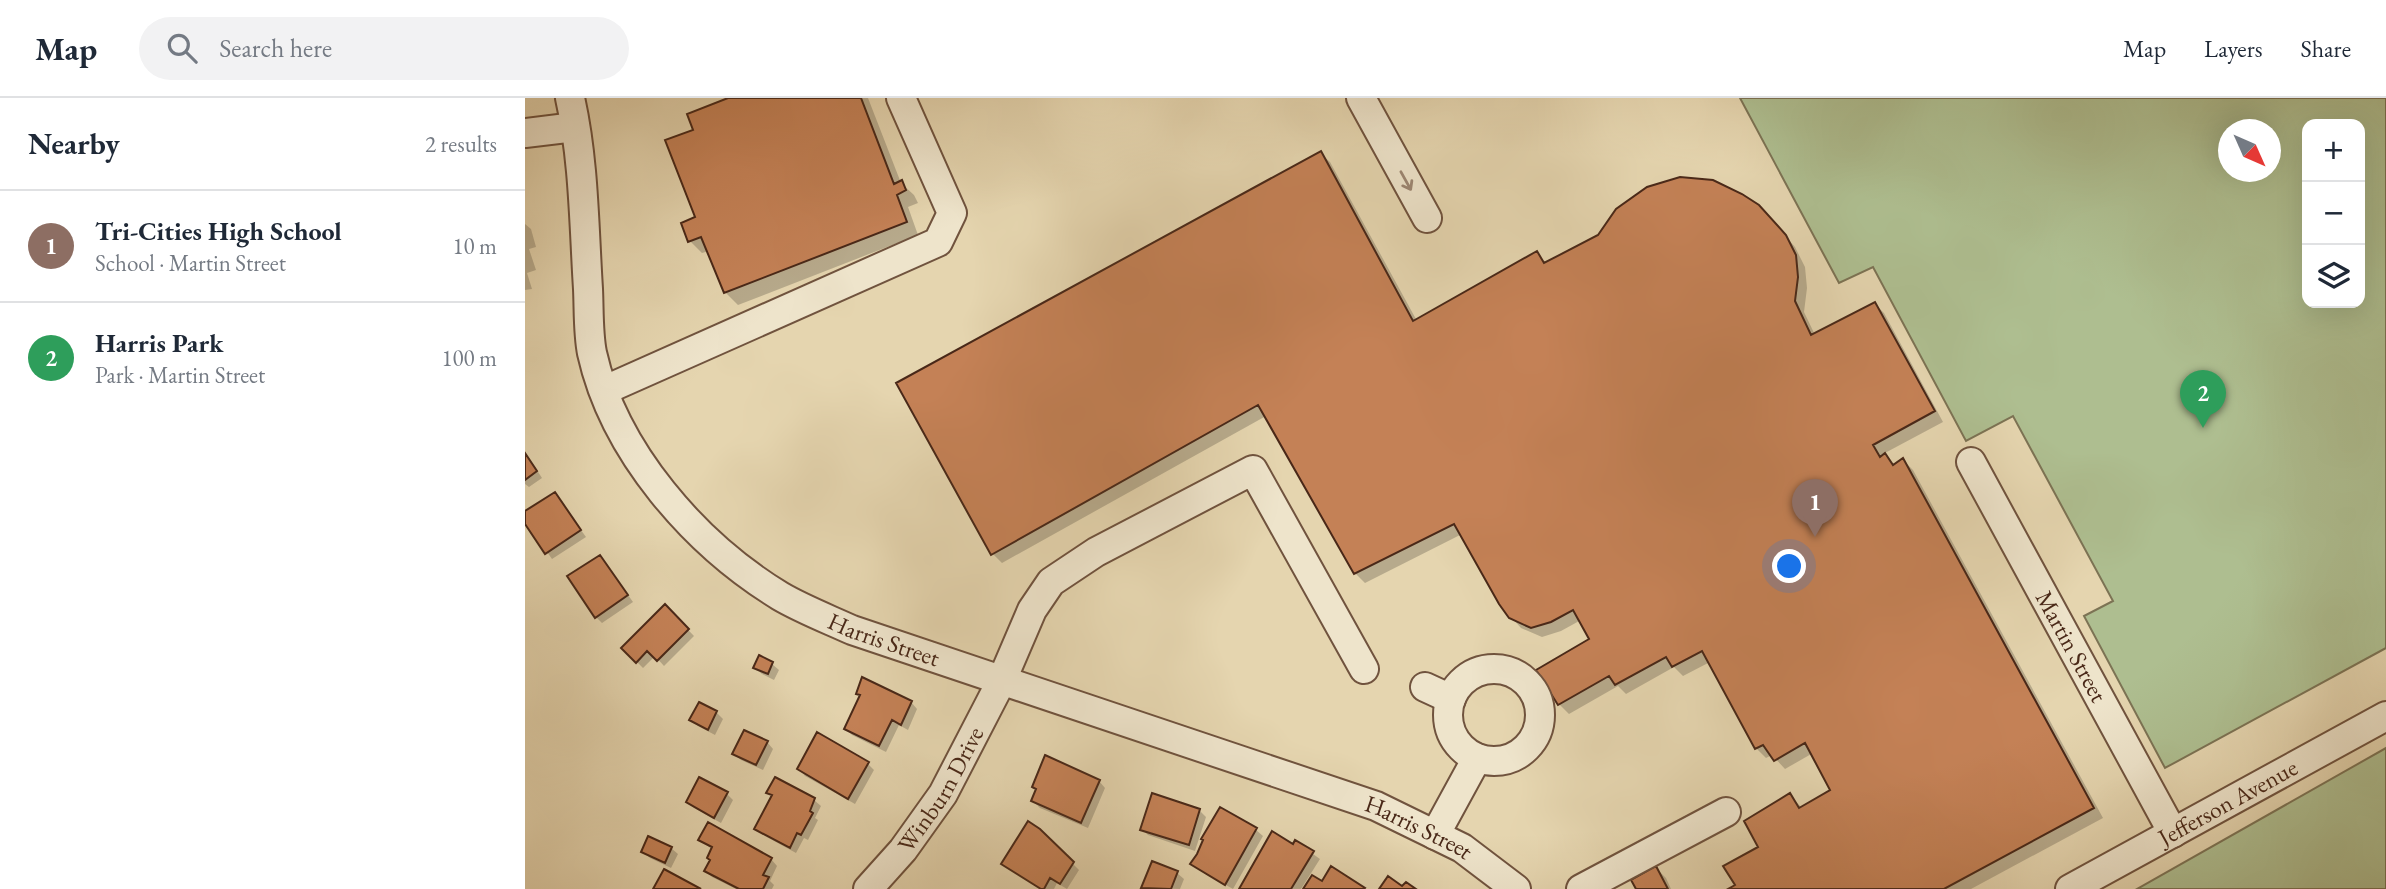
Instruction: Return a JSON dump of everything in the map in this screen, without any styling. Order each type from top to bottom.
[{"type":"street","name":"Harris Street","points":[[570,98],[575,127],[592,352],[614,420],[661,492],[721,555],[781,596],[852,631],[1376,806],[1462,848],[1516,889]]},
{"type":"street","points":[[605,390],[938,242],[952,213],[901,98]]},
{"type":"street","points":[[1361,98],[1427,218]]},
{"type":"street","points":[[525,133],[575,127]]},
{"type":"street","name":"Martin Street","points":[[1971,462],[2173,832]]},
{"type":"street","name":"Winburn Drive","points":[[869,889],[903,850],[943,794],[1002,680],[1032,610],[1051,582],[1096,552],[1253,470],[1364,669]]},
{"type":"street","points":[[1492,668],[1505,670],[1528,682],[1536,694],[1541,719],[1538,732],[1522,753],[1510,759],[1497,762],[1477,758],[1461,748],[1453,737],[1448,712],[1451,699],[1457,687],[1467,678],[1492,668]]},
{"type":"street","points":[[1425,687],[1451,699]]},
{"type":"street","name":"Jefferson Avenue","points":[[2070,889],[2386,716]]},
{"type":"street","points":[[1435,835],[1477,758]]},
{"type":"street","points":[[1581,889],[1726,812]]},
{"type":"green space","points":[[1740,98],[2386,98],[2386,648],[2165,768],[2084,616],[2113,601],[2013,416],[1966,441],[1873,267],[1839,283]]},
{"type":"green space","points":[[2386,748],[2386,889],[2137,889]]},
{"type":"building","points":[[728,98],[861,98],[894,184],[902,180],[906,190],[897,195],[907,222],[724,293],[701,237],[688,242],[681,223],[695,217],[665,140],[693,130],[687,114]]},
{"type":"building","points":[[1321,151],[1413,321],[1537,251],[1544,263],[1598,235],[1616,209],[1647,187],[1680,177],[1713,180],[1742,194],[1759,205],[1786,235],[1796,255],[1798,277],[1795,301],[1811,335],[1875,302],[1935,411],[1873,445],[1880,457],[1885,453],[1893,465],[1903,458],[2094,808],[1944,889],[1728,889],[1735,885],[1723,866],[1758,847],[1744,821],[1790,793],[1799,808],[1830,790],[1805,743],[1774,761],[1763,745],[1755,749],[1702,651],[1672,667],[1666,657],[1615,685],[1609,676],[1558,705],[1536,670],[1589,639],[1573,610],[1551,622],[1531,628],[1509,618],[1454,524],[1354,574],[1258,405],[991,555],[896,383]]},
{"type":"building","points":[[525,453],[537,471],[525,480]]},
{"type":"building","points":[[555,492],[581,530],[545,554],[525,524],[525,511]]},
{"type":"building","points":[[600,555],[628,595],[595,618],[567,576]]},
{"type":"building","points":[[665,604],[689,629],[657,661],[647,651],[636,663],[621,648]]},
{"type":"building","points":[[759,655],[773,662],[768,674],[753,668]]},
{"type":"building","points":[[862,677],[912,701],[901,725],[892,720],[879,746],[844,729],[860,695],[856,694]]},
{"type":"building","points":[[699,702],[717,711],[708,730],[689,720]]},
{"type":"building","points":[[744,730],[768,741],[756,765],[732,754]]},
{"type":"building","points":[[817,732],[869,762],[848,799],[797,769]]},
{"type":"building","points":[[1045,755],[1100,780],[1081,823],[1031,801],[1036,789],[1032,787]]},
{"type":"building","points":[[699,777],[728,792],[714,818],[686,802]]},
{"type":"building","points":[[775,777],[815,798],[810,811],[813,813],[801,835],[797,833],[790,848],[754,829],[772,795],[766,793]]},
{"type":"building","points":[[1152,793],[1200,809],[1189,845],[1140,830]]},
{"type":"building","points":[[1220,807],[1257,828],[1225,885],[1190,864]]},
{"type":"building","points":[[1028,821],[1074,862],[1060,884],[1050,878],[1044,889],[1041,889],[1001,864]]},
{"type":"building","points":[[708,822],[772,858],[763,875],[769,877],[763,889],[739,889],[704,871],[710,860],[707,858],[712,847],[698,840]]},
{"type":"building","points":[[1272,831],[1293,844],[1295,840],[1314,851],[1291,889],[1239,889]]},
{"type":"building","points":[[648,836],[672,847],[665,863],[641,852]]},
{"type":"building","points":[[1152,861],[1178,871],[1171,889],[1141,888]]},
{"type":"building","points":[[1331,866],[1365,888],[1303,889],[1312,875],[1322,881]]},
{"type":"building","points":[[1656,866],[1668,889],[1636,889],[1631,880]]},
{"type":"building","points":[[664,869],[701,889],[653,889]]},
{"type":"building","points":[[1388,876],[1402,886],[1406,882],[1416,889],[1379,889]]},
{"type":"place","name":"Harris Park","points":[[2203,428]]},
{"type":"place","name":"Tri-Cities High School","points":[[1815,537]]}]
